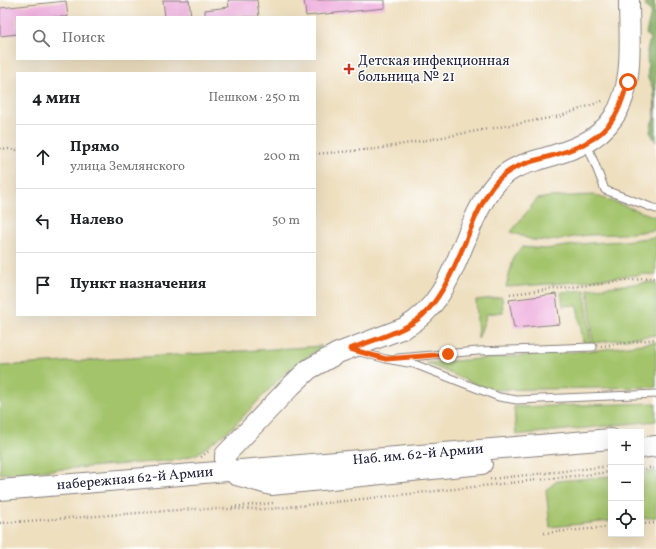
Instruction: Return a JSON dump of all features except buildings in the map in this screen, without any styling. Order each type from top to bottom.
[{"type":"main road","name":"набережная 62-й Армии","points":[[0,490],[197,466],[221,458],[246,434],[300,376],[329,358],[404,328],[415,322],[430,308],[443,290],[482,203],[496,183],[504,175],[519,165],[565,152],[587,143],[598,135],[614,118],[628,82],[629,0]]},
{"type":"main road","points":[[246,434],[244,443],[246,452],[270,485]]},
{"type":"main road","points":[[644,437],[656,435]]},
{"type":"main road","name":"Наб. им. 62-й Армии","points":[[270,485],[608,439]]},
{"type":"main road","points":[[644,448],[656,446]]},
{"type":"main road","name":"Наб. им. 62-й Армии","points":[[270,485],[608,451]]},
{"type":"main road","points":[[221,458],[270,485]]},
{"type":"lane","points":[[587,143],[605,190],[656,209]]},
{"type":"lane","points":[[386,359],[478,351],[592,347]]},
{"type":"lane","points":[[350,349],[386,359],[414,364],[499,397],[517,400],[656,394]]},
{"type":"path","points":[[316,154],[376,149],[545,119],[561,116],[611,98],[622,99]]},
{"type":"path","points":[[0,148],[16,150]]},
{"type":"path","points":[[510,294],[651,278],[656,279]]},
{"type":"path","points":[[592,347],[656,339]]},
{"type":"path","points":[[197,466],[221,458]]},
{"type":"path","points":[[644,469],[656,468]]},
{"type":"path","points":[[0,524],[193,509],[270,509],[608,472]]},
{"type":"path","points":[[219,509],[270,485]]},
{"type":"path","points":[[644,524],[656,523]]},
{"type":"path","points":[[544,533],[608,527]]},
{"type":"green space","points":[[646,0],[654,0],[656,45],[656,142],[650,132],[652,122],[655,118],[654,90],[648,79],[647,50],[650,39],[646,34],[651,13],[645,5]]},
{"type":"green space","points":[[594,195],[656,217],[656,230],[623,234],[588,235],[548,241],[532,240],[511,232],[537,199]]},
{"type":"green space","points":[[656,237],[656,275],[646,274],[564,283],[506,287],[514,256],[522,247],[545,249]]},
{"type":"green space","points":[[651,282],[656,283],[656,335],[593,343],[588,289]]},
{"type":"green space","points":[[585,290],[591,343],[583,342],[577,305],[563,306],[561,292]]},
{"type":"green space","points":[[502,297],[503,312],[487,314],[478,339],[476,300]]},
{"type":"green space","points":[[656,342],[656,387],[489,390],[426,363],[598,350]]},
{"type":"green space","points":[[322,346],[284,374],[232,428],[197,454],[178,460],[0,474],[0,366]]},
{"type":"green space","points":[[656,403],[656,421],[516,435],[514,407]]},
{"type":"green space","points":[[656,471],[656,517],[644,519],[644,501],[644,473]]},
{"type":"green space","points":[[608,476],[608,521],[550,527],[546,490],[557,481]]},
{"type":"place","name":"Детская инфекционная больница № 21","points":[[349,69]]},
{"type":"route","points":[[448,354],[386,359],[350,349],[404,328],[415,322],[423,315],[436,301],[443,290],[482,203],[496,183],[504,175],[519,165],[565,152],[587,143],[598,135],[614,118],[628,82]]}]
